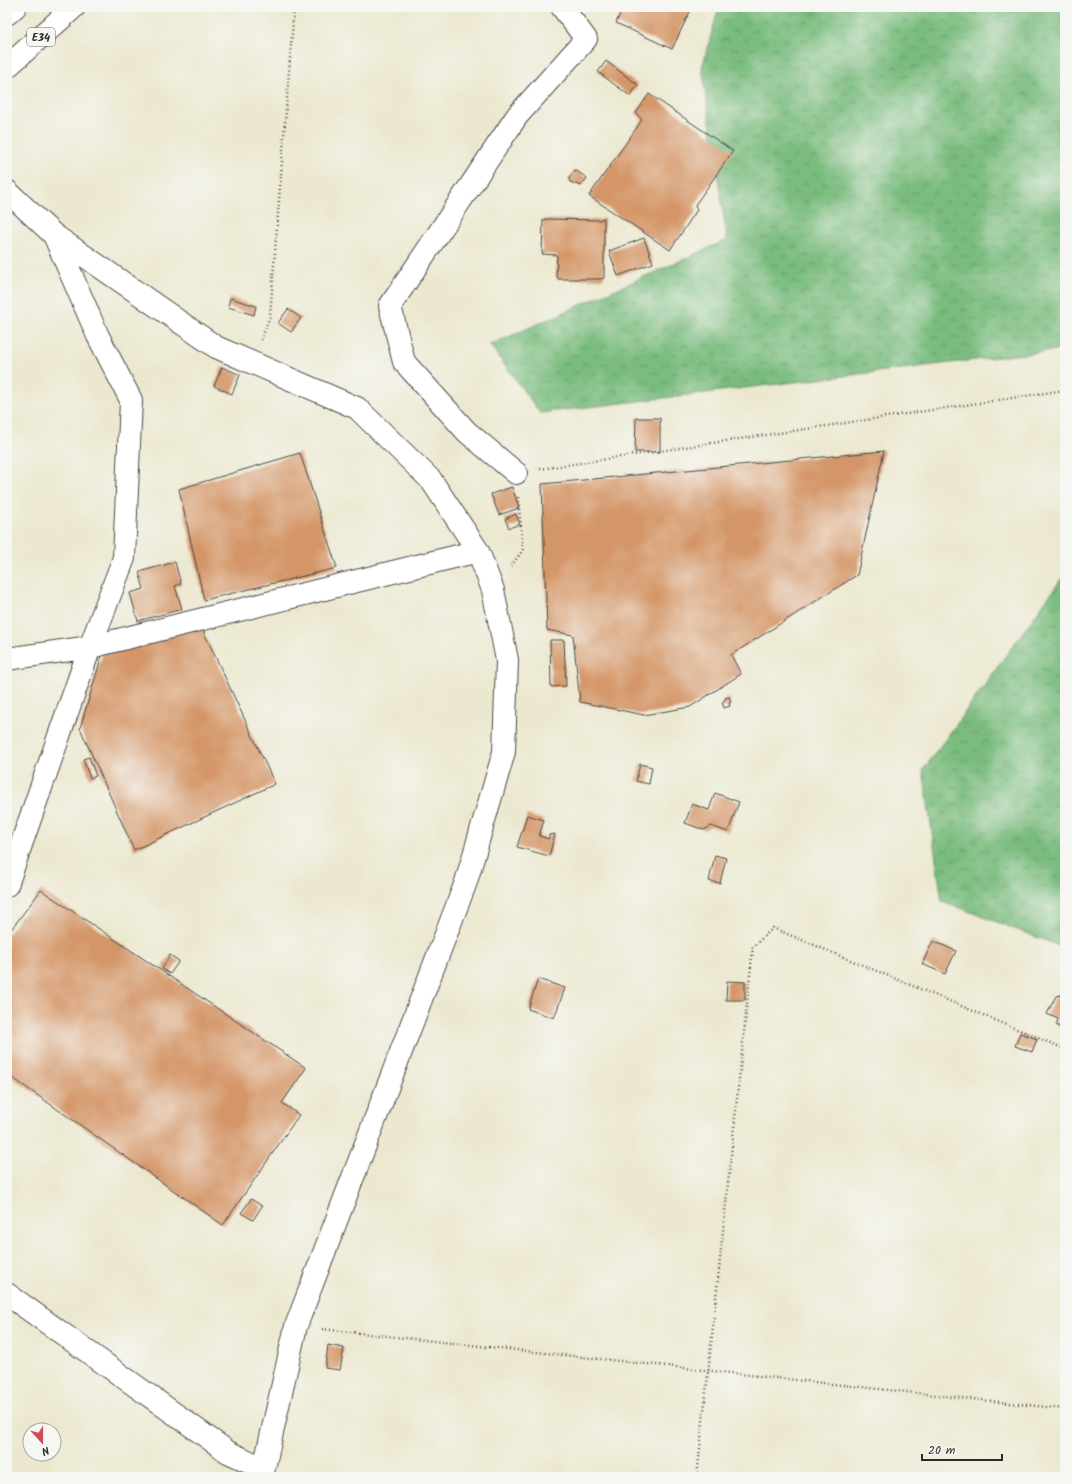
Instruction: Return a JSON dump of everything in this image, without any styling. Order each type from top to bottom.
[{"type":"main road","points":[[7,14],[15,7]]},
{"type":"main road","name":"E34","points":[[7,66],[74,7]]},
{"type":"main road","points":[[516,473],[467,432],[404,362],[390,306],[517,116],[586,39],[562,7]]},
{"type":"main road","points":[[7,191],[54,235],[216,347],[357,408],[431,480],[478,551],[493,590],[507,660],[504,752],[466,882],[296,1326],[263,1472],[228,1452],[7,1294]]},
{"type":"main road","points":[[7,885],[90,647],[124,558],[131,400],[98,336],[54,235]]},
{"type":"main road","points":[[7,659],[90,647],[478,551]]},
{"type":"path","points":[[253,363],[270,316],[294,7]]},
{"type":"path","points":[[493,590],[523,550],[516,473],[1065,390]]},
{"type":"path","points":[[697,1477],[753,947],[773,928],[1065,1049]]},
{"type":"path","points":[[296,1326],[1065,1409]]},
{"type":"green space","points":[[719,7],[1065,7],[1065,349],[540,413],[490,345],[727,240],[702,67]]},
{"type":"green space","points":[[1065,574],[1065,948],[942,901],[923,770]]},
{"type":"building","points":[[623,7],[692,7],[672,49],[616,23]]},
{"type":"building","points":[[606,61],[638,85],[630,96],[598,72]]},
{"type":"building","points":[[649,94],[733,151],[695,205],[697,210],[670,250],[589,196],[642,120],[636,113]]},
{"type":"building","points":[[575,170],[587,178],[581,186],[570,182],[569,178]]},
{"type":"building","points":[[604,218],[604,278],[558,279],[556,275],[557,255],[542,254],[543,220],[599,220]]},
{"type":"building","points":[[644,238],[653,263],[618,276],[609,251]]},
{"type":"building","points":[[230,298],[256,306],[254,315],[228,307]]},
{"type":"building","points":[[288,309],[301,318],[291,332],[278,323]]},
{"type":"building","points":[[222,367],[240,375],[232,394],[214,386]]},
{"type":"building","points":[[636,418],[660,418],[660,452],[635,452]]},
{"type":"building","points":[[884,451],[857,575],[731,655],[741,674],[690,707],[644,715],[580,702],[573,635],[547,630],[542,484]]},
{"type":"building","points":[[300,453],[337,568],[204,600],[179,489]]},
{"type":"building","points":[[512,487],[519,508],[499,515],[491,494]]},
{"type":"building","points":[[516,514],[520,524],[509,528],[505,519]]},
{"type":"building","points":[[175,562],[181,584],[175,586],[182,609],[138,621],[130,593],[144,589],[139,572]]},
{"type":"building","points":[[201,626],[275,784],[134,850],[80,728],[104,649]]},
{"type":"building","points":[[550,640],[564,640],[566,686],[551,687]]},
{"type":"building","points":[[729,697],[731,702],[729,703],[730,706],[724,708],[722,702],[725,698]]},
{"type":"building","points":[[89,757],[96,776],[90,778],[83,759]]},
{"type":"building","points":[[640,764],[652,767],[649,784],[636,781]]},
{"type":"building","points":[[715,793],[739,802],[728,832],[711,826],[704,830],[685,823],[692,804],[709,810]]},
{"type":"building","points":[[527,815],[544,820],[539,836],[549,839],[549,835],[555,834],[549,856],[517,847]]},
{"type":"building","points":[[715,855],[726,858],[720,883],[709,881]]},
{"type":"building","points":[[41,890],[306,1068],[282,1103],[299,1115],[223,1225],[7,1074],[7,935]]},
{"type":"building","points":[[933,941],[956,951],[945,974],[922,964]]},
{"type":"building","points":[[170,955],[179,961],[170,974],[162,969]]},
{"type":"building","points":[[538,979],[565,988],[554,1018],[528,1009]]},
{"type":"building","points":[[727,981],[745,982],[745,1000],[726,1000]]},
{"type":"building","points":[[1061,995],[1065,998],[1065,1030],[1056,1025],[1058,1019],[1047,1014],[1056,996]]},
{"type":"building","points":[[1020,1033],[1037,1039],[1032,1052],[1015,1046]]},
{"type":"building","points":[[251,1199],[262,1206],[253,1220],[241,1213]]},
{"type":"building","points":[[328,1345],[344,1348],[340,1370],[325,1368]]}]
